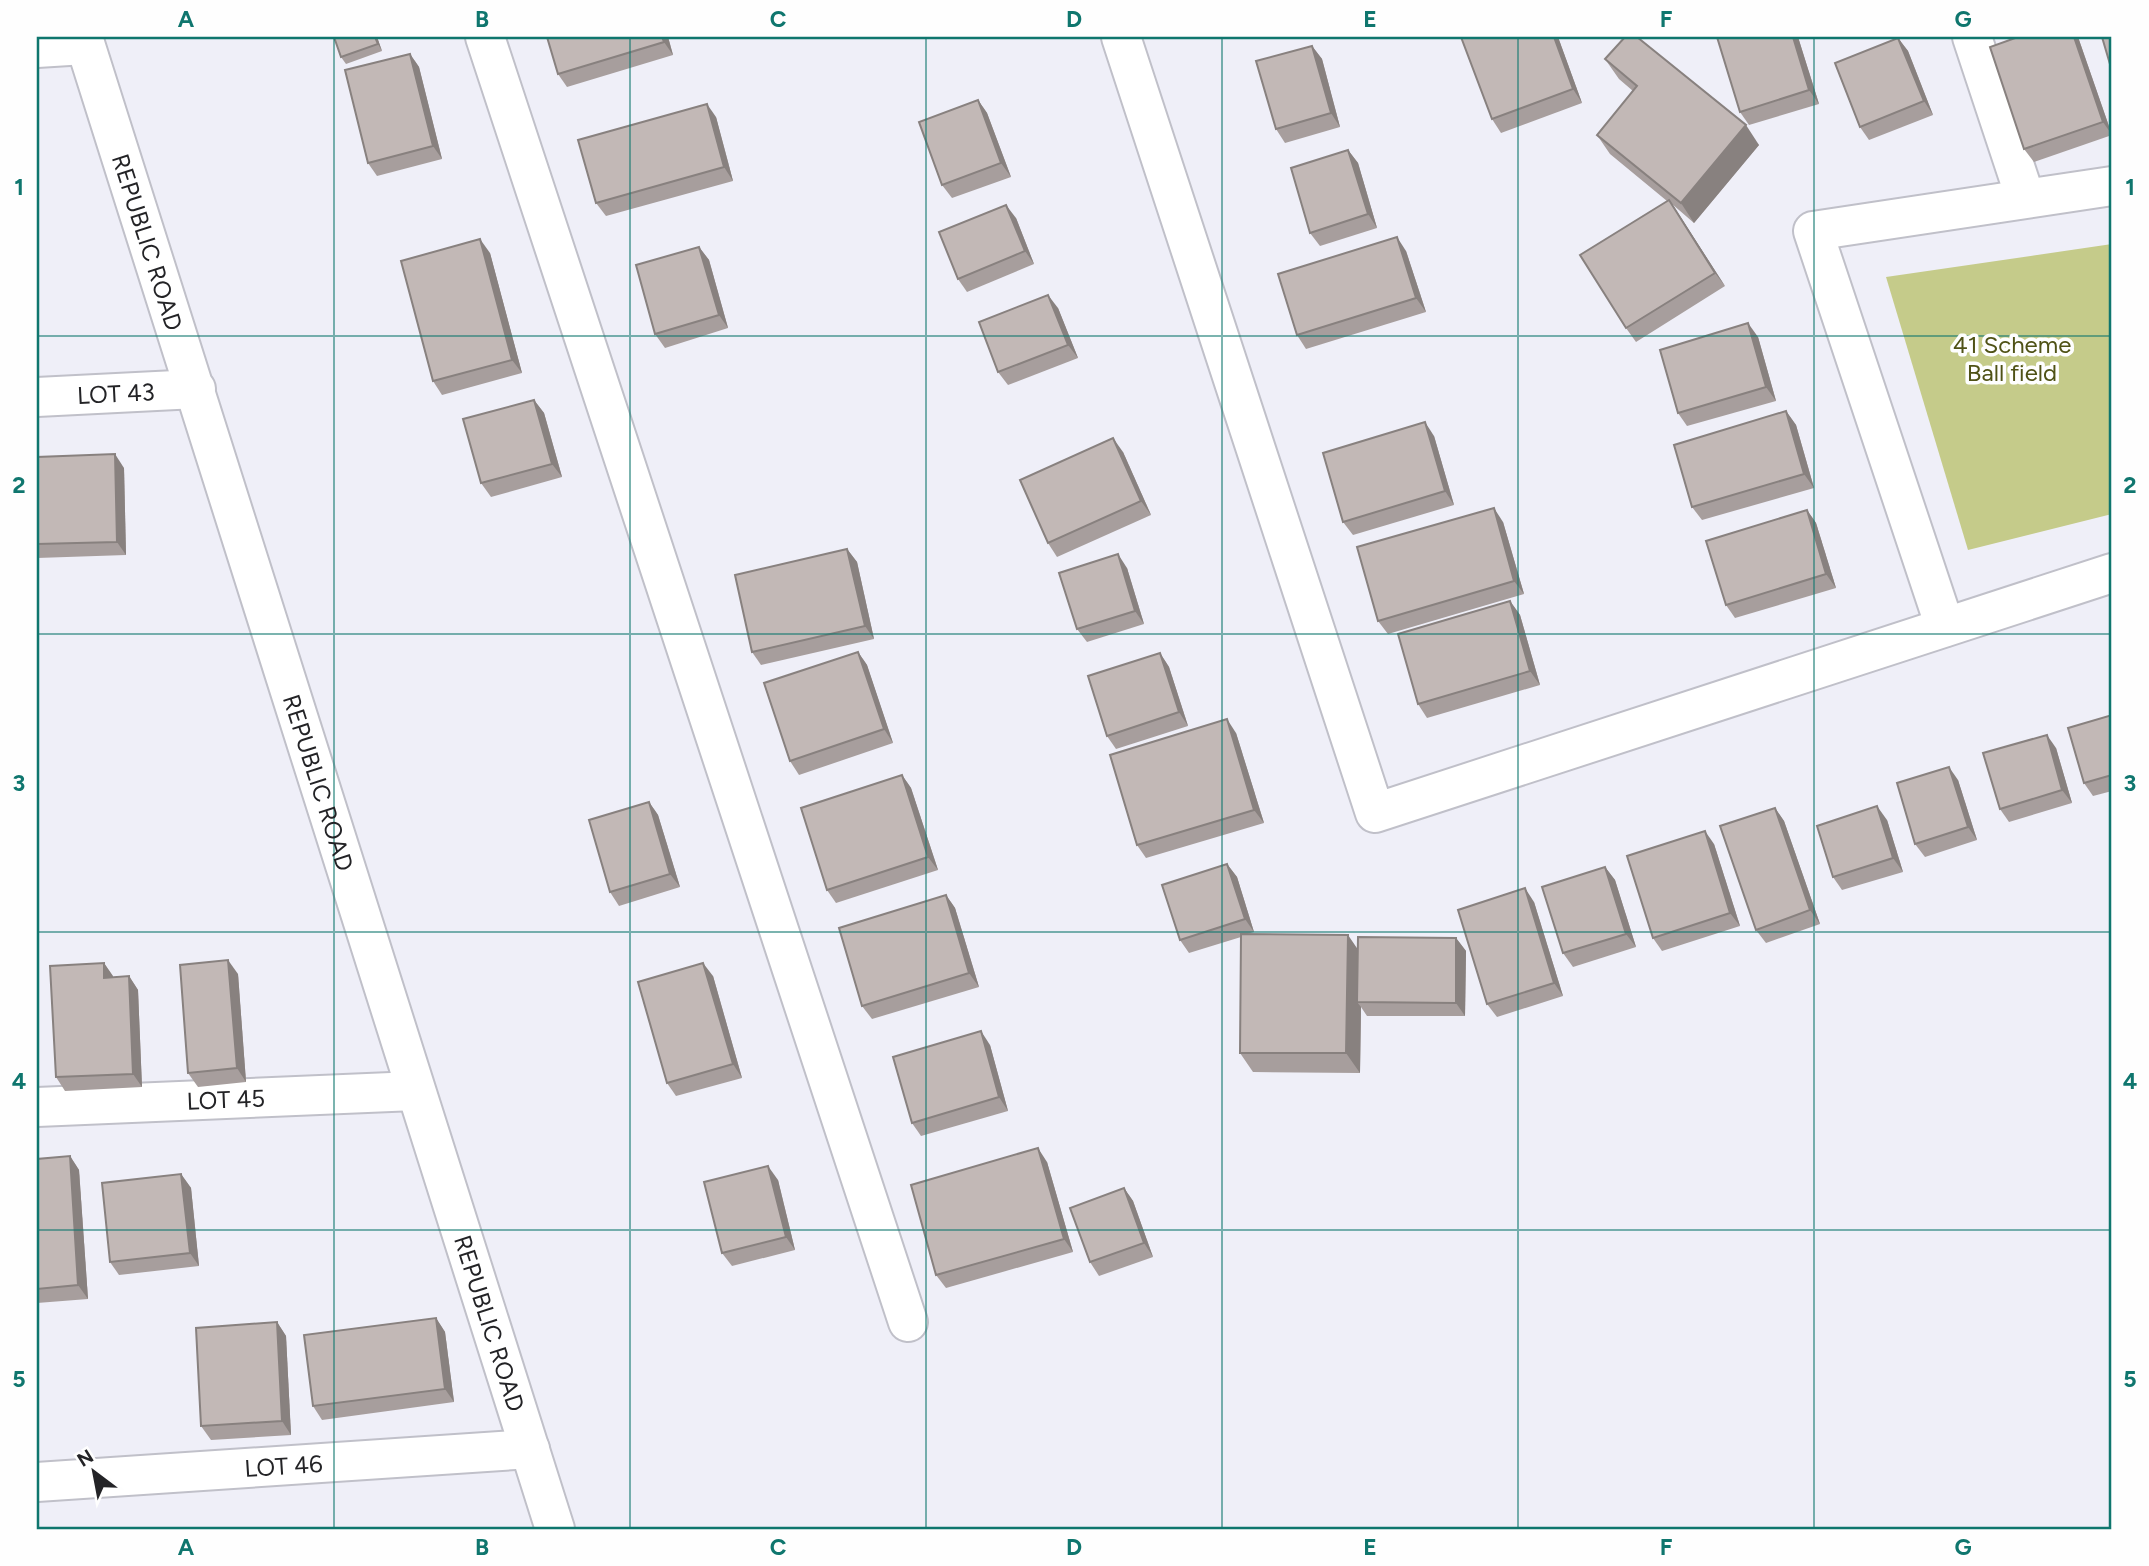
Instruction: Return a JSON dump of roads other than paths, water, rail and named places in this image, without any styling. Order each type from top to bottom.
[{"type":"street","points":[[485,37],[908,1322]]},
{"type":"street","points":[[1121,37],[1375,813],[2112,573]]},
{"type":"street","points":[[1972,37],[2025,197]]},
{"type":"street","points":[[37,48],[84,41]]},
{"type":"street","name":"REPUBLIC ROAD","points":[[84,41],[555,1529]]},
{"type":"street","points":[[1945,627],[1812,231],[2112,186]]},
{"type":"street","name":"LOT 43","points":[[37,397],[196,389]]},
{"type":"street","name":"LOT 45","points":[[37,1107],[415,1091]]},
{"type":"street","name":"LOT 46","points":[[37,1482],[530,1449]]},
{"type":"park label","name":"41 Scheme Ball field","points":[[2012,358]]}]
